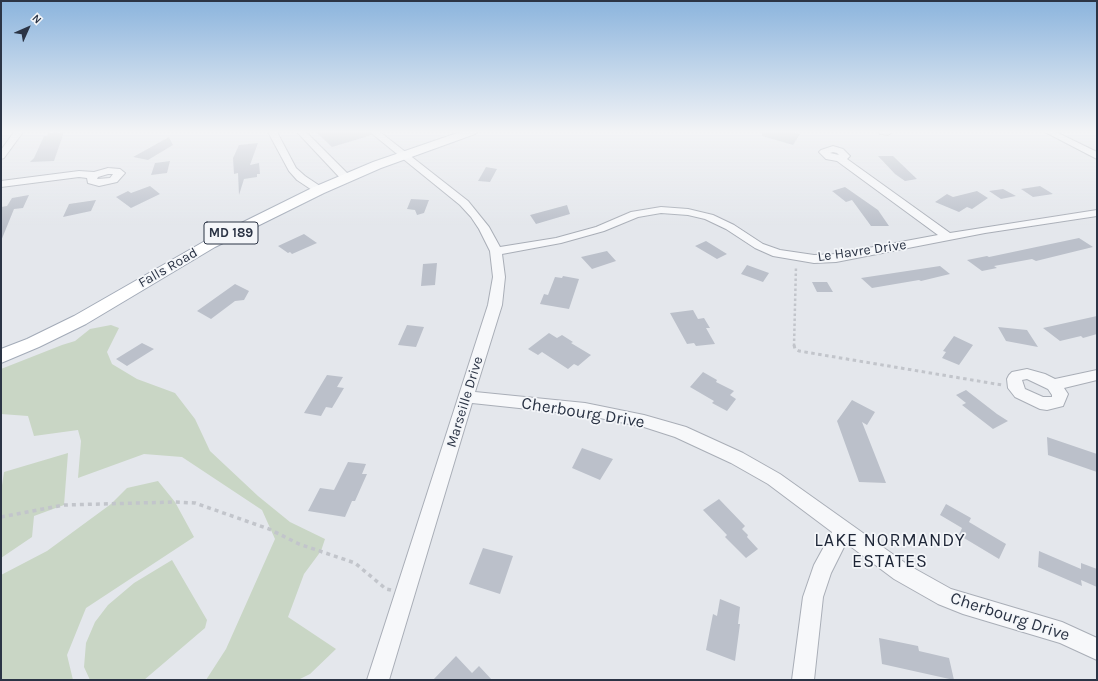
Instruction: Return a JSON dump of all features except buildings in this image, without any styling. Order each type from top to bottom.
[{"type":"main road","name":"Falls Road","points":[[1,356],[34,343],[80,320],[210,244],[319,190],[380,164]]},
{"type":"street","points":[[289,164],[301,178],[319,190]]},
{"type":"street","points":[[332,164],[346,178]]},
{"type":"street","name":"Marseille Drive","points":[[378,680],[495,304],[499,277],[496,251],[485,229],[464,203],[416,164]]},
{"type":"street","points":[[847,164],[948,237]]},
{"type":"street","points":[[1,184],[78,174],[94,175]]},
{"type":"street","name":"Le Havre Drive","points":[[496,251],[557,241],[600,229],[635,214],[652,210],[688,212],[709,217],[730,227],[759,246],[776,253],[796,258],[836,258],[948,237],[1097,213]]},
{"type":"street","points":[[1027,374],[1040,378],[1053,385],[1060,394],[1060,399],[1053,404],[1040,403],[1033,401],[1020,393],[1016,388],[1014,379],[1017,376],[1027,374]]},
{"type":"street","points":[[1053,385],[1097,375]]},
{"type":"street","name":"Cherbourg Drive","points":[[467,397],[585,410],[644,421],[680,432],[737,458],[774,479],[902,572],[945,597],[963,604],[1062,633],[1097,648]]},
{"type":"street","points":[[803,680],[813,597],[821,572],[831,550],[843,530]]},
{"type":"path","points":[[796,258],[795,349],[799,351],[1016,388]]},
{"type":"path","points":[[1,517],[64,505],[181,502],[195,503],[269,529],[299,544],[354,563],[386,589],[405,593]]},
{"type":"green space","points":[[111,325],[119,328],[107,352],[112,364],[137,379],[175,393],[195,419],[210,451],[258,496],[290,522],[325,539],[321,551],[304,574],[288,617],[336,649],[310,674],[298,680],[206,680],[226,649],[275,539],[262,510],[182,457],[144,454],[78,478],[81,441],[78,430],[34,436],[28,416],[1,414],[1,369],[75,341],[90,329]]},
{"type":"green space","points":[[68,453],[64,505],[34,516],[32,537],[1,558],[1,492],[4,472]]},
{"type":"green space","points":[[158,481],[175,502],[194,537],[86,608],[67,655],[73,680],[1,680],[1,575],[47,551],[111,504],[127,488]]},
{"type":"green space","points":[[172,560],[207,620],[205,628],[144,680],[90,680],[84,667],[86,643],[95,622],[108,605],[134,583]]},
{"type":"district","name":"LAKE NORMANDY ESTATES","points":[[890,551]]}]
